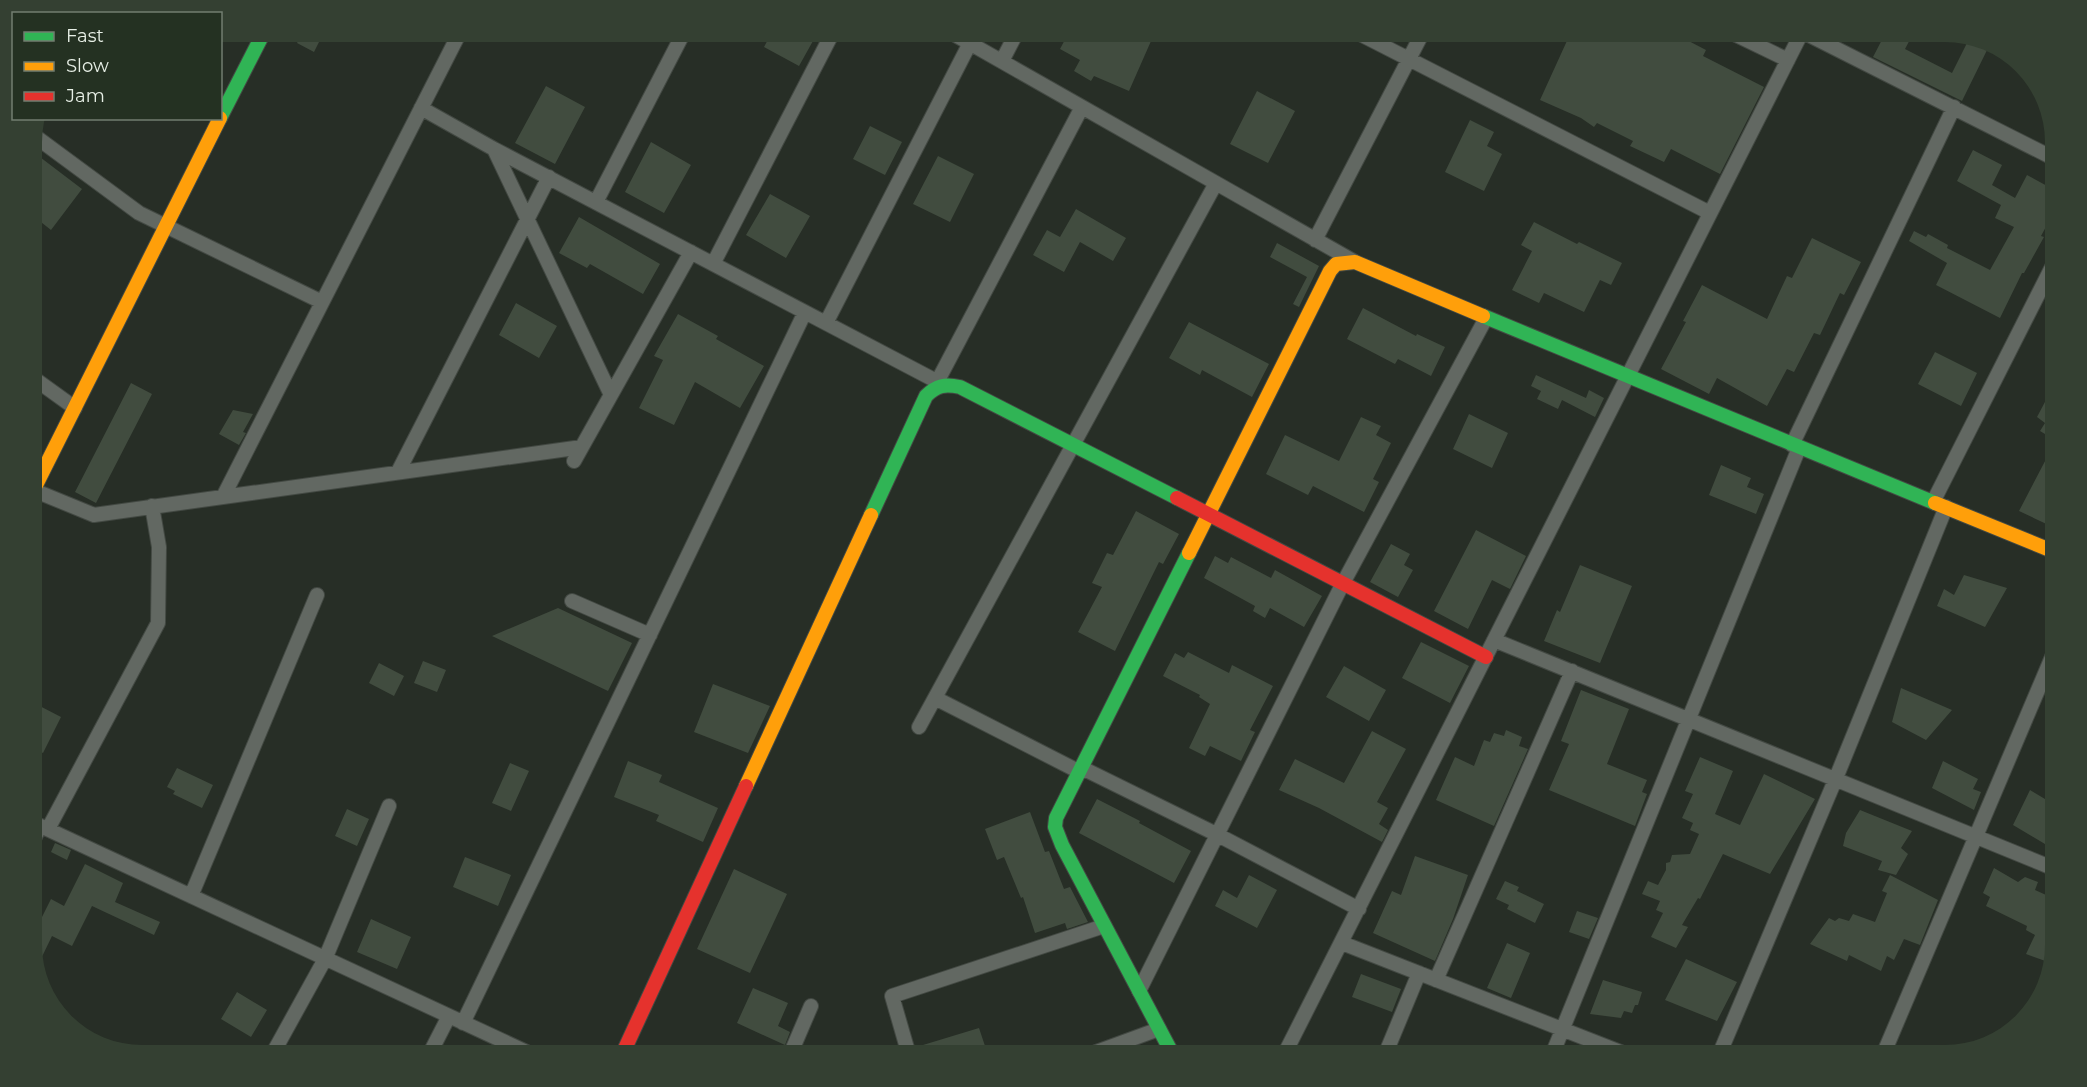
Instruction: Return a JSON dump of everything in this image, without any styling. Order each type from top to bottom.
[{"type":"street","points":[[222,114],[259,42]]},
{"type":"street","points":[[223,496],[455,42]]},
{"type":"street","points":[[596,202],[679,42]]},
{"type":"street","points":[[713,264],[828,42]]},
{"type":"street","points":[[1002,61],[1012,42]]},
{"type":"street","points":[[1376,42],[1710,213]]},
{"type":"street","points":[[1315,240],[1418,42]]},
{"type":"street","points":[[1751,42],[1788,60]]},
{"type":"street","points":[[1290,1045],[1797,42]]},
{"type":"street","points":[[1822,42],[2045,154]]},
{"type":"street","points":[[826,323],[970,43],[1355,262],[1627,377],[2045,548]]},
{"type":"street","points":[[627,1045],[926,396],[938,384],[1082,107]]},
{"type":"street","points":[[1556,1045],[1689,718],[1795,446],[1954,107]]},
{"type":"street","points":[[421,108],[938,384],[960,387],[1486,657]]},
{"type":"street","points":[[42,472],[219,120]]},
{"type":"street","points":[[42,142],[130,208],[322,302]]},
{"type":"street","points":[[494,149],[611,395]]},
{"type":"street","points":[[398,472],[549,177]]},
{"type":"street","points":[[919,727],[1216,183]]},
{"type":"street","points":[[574,461],[691,252]]},
{"type":"street","points":[[1167,1045],[1062,845],[1055,827],[1056,818],[1330,270],[1336,264],[1355,262]]},
{"type":"street","points":[[1724,1045],[1836,778],[1939,505],[2045,282]]},
{"type":"street","points":[[463,1023],[805,312]]},
{"type":"street","points":[[1139,991],[1342,585],[1486,318]]},
{"type":"street","points":[[42,384],[75,408]]},
{"type":"street","points":[[42,496],[94,515],[582,447]]},
{"type":"street","points":[[42,823],[159,623],[159,547],[152,506]]},
{"type":"street","points":[[191,896],[317,595]]},
{"type":"street","points":[[572,601],[650,635]]},
{"type":"street","points":[[1494,640],[2045,864]]},
{"type":"street","points":[[1437,980],[1572,671]]},
{"type":"street","points":[[1888,1045],[2045,674]]},
{"type":"street","points":[[935,698],[1216,834],[1359,909]]},
{"type":"street","points":[[278,1045],[325,959],[389,806]]},
{"type":"street","points":[[42,827],[509,1045]]},
{"type":"street","points":[[906,1045],[892,996],[1104,926]]},
{"type":"street","points":[[1342,943],[1601,1045]]},
{"type":"street","points":[[1390,1045],[1419,973]]},
{"type":"street","points":[[795,1045],[811,1006]]},
{"type":"street","points":[[434,1045],[449,1016]]},
{"type":"street","points":[[1117,1045],[1159,1029]]},
{"type":"building","points":[[298,42],[319,42],[314,52]]},
{"type":"building","points":[[767,42],[812,42],[799,66],[764,47]]},
{"type":"building","points":[[1064,42],[1151,42],[1129,91],[1094,76],[1091,81],[1074,71],[1080,60],[1060,49]]},
{"type":"building","points":[[1566,42],[1691,42],[1706,50],[1703,56],[1764,87],[1720,174],[1671,149],[1664,162],[1630,146],[1633,141],[1597,123],[1594,127],[1581,118],[1540,100]]},
{"type":"building","points":[[1881,42],[1909,42],[1905,49],[1952,73],[1966,45],[1987,51],[1962,101],[1873,57]]},
{"type":"building","points":[[546,86],[585,107],[555,164],[515,143]]},
{"type":"building","points":[[1257,91],[1295,111],[1268,163],[1230,144]]},
{"type":"building","points":[[1470,120],[1494,132],[1487,146],[1502,154],[1484,191],[1445,172]]},
{"type":"building","points":[[870,126],[902,142],[885,175],[853,159]]},
{"type":"building","points":[[651,142],[691,165],[664,213],[625,192]]},
{"type":"building","points":[[1973,150],[2002,165],[1992,185],[2015,198],[2027,175],[2045,185],[2045,229],[2041,236],[2044,237],[2022,273],[2000,318],[1936,285],[1947,263],[1909,241],[1914,231],[1926,237],[1928,234],[1948,245],[1947,248],[1990,270],[2014,227],[1995,218],[2001,205],[1957,181]]},
{"type":"building","points":[[938,156],[974,174],[950,222],[913,204]]},
{"type":"building","points":[[42,159],[82,189],[51,230],[42,223]]},
{"type":"building","points":[[770,194],[810,216],[786,258],[746,235]]},
{"type":"building","points":[[1076,209],[1126,238],[1113,261],[1080,242],[1064,272],[1033,255],[1047,230],[1060,237]]},
{"type":"building","points":[[579,217],[660,264],[643,294],[590,264],[587,268],[559,253]]},
{"type":"building","points":[[1534,222],[1622,263],[1611,285],[1600,280],[1584,312],[1544,293],[1539,303],[1512,290],[1532,251],[1521,245]]},
{"type":"building","points":[[1812,238],[1861,262],[1844,295],[1840,293],[1820,335],[1814,333],[1794,372],[1787,369],[1767,406],[1717,378],[1709,394],[1661,369],[1686,322],[1683,321],[1702,285],[1767,319],[1787,276],[1792,278]]},
{"type":"building","points":[[1277,243],[1319,266],[1299,307],[1293,304],[1307,277],[1270,257]]},
{"type":"building","points":[[516,303],[557,326],[539,358],[499,335]]},
{"type":"building","points":[[1363,308],[1416,336],[1417,334],[1445,347],[1431,376],[1398,359],[1395,364],[1347,339]]},
{"type":"building","points":[[678,314],[718,336],[716,339],[764,366],[740,408],[695,382],[674,425],[639,408],[663,360],[654,356]]},
{"type":"building","points":[[1189,322],[1269,364],[1252,397],[1202,370],[1200,375],[1169,358]]},
{"type":"building","points":[[1935,352],[1977,373],[1961,406],[1918,384]]},
{"type":"building","points":[[1536,375],[1586,398],[1589,390],[1604,398],[1595,417],[1562,400],[1558,409],[1537,399],[1541,391],[1531,386]]},
{"type":"building","points":[[131,383],[152,394],[96,503],[75,492]]},
{"type":"building","points":[[2045,402],[2045,423],[2037,417]]},
{"type":"building","points":[[233,410],[253,414],[239,445],[219,434]]},
{"type":"building","points":[[1469,414],[1508,433],[1492,468],[1453,449]]},
{"type":"building","points":[[1361,417],[1381,426],[1376,435],[1391,443],[1373,479],[1379,482],[1364,512],[1313,486],[1308,495],[1266,474],[1285,435],[1339,461]]},
{"type":"building","points":[[2045,423],[2045,434],[2040,431]]},
{"type":"building","points":[[2045,461],[2045,523],[2019,511]]},
{"type":"building","points":[[1721,465],[1751,478],[1747,487],[1764,494],[1756,514],[1709,495]]},
{"type":"building","points":[[1136,511],[1179,534],[1163,564],[1159,562],[1115,651],[1078,632],[1102,587],[1092,583],[1107,553],[1113,555]]},
{"type":"building","points":[[1476,530],[1526,556],[1510,589],[1492,580],[1468,629],[1434,611]]},
{"type":"building","points":[[1391,544],[1410,554],[1404,565],[1413,570],[1398,597],[1370,582]]},
{"type":"building","points":[[1215,556],[1228,563],[1231,557],[1271,578],[1275,570],[1322,596],[1304,627],[1270,608],[1265,618],[1253,611],[1255,606],[1204,578]]},
{"type":"building","points":[[1580,565],[1632,586],[1600,663],[1544,641],[1557,610],[1560,612]]},
{"type":"building","points":[[1964,575],[2007,588],[1985,627],[1937,606],[1944,589],[1954,595]]},
{"type":"building","points":[[558,608],[632,643],[608,691],[492,636]]},
{"type":"building","points":[[1421,642],[1469,666],[1450,703],[1402,678]]},
{"type":"building","points":[[1188,652],[1229,673],[1232,665],[1273,686],[1250,730],[1255,732],[1241,761],[1210,746],[1205,756],[1189,748],[1210,704],[1199,697],[1200,695],[1163,676],[1175,653],[1184,658]]},
{"type":"building","points":[[423,661],[446,670],[437,692],[414,683]]},
{"type":"building","points":[[379,663],[404,676],[394,696],[369,683]]},
{"type":"building","points":[[1344,666],[1386,690],[1369,721],[1326,697]]},
{"type":"building","points":[[713,684],[770,706],[748,753],[694,732]]},
{"type":"building","points":[[1901,688],[1952,710],[1926,740],[1892,722]]},
{"type":"building","points":[[1581,690],[1629,709],[1607,764],[1647,780],[1642,792],[1647,794],[1635,826],[1549,790],[1569,744],[1561,741]]},
{"type":"building","points":[[42,707],[61,717],[42,752]]},
{"type":"building","points":[[1506,730],[1522,737],[1519,746],[1528,749],[1494,826],[1436,800],[1455,757],[1474,766],[1484,740],[1490,742],[1494,733],[1504,736]]},
{"type":"building","points":[[1372,731],[1406,749],[1377,802],[1388,808],[1379,824],[1388,830],[1382,842],[1319,808],[1279,790],[1295,759],[1344,783]]},
{"type":"building","points":[[1700,757],[1733,771],[1715,814],[1740,825],[1764,774],[1815,799],[1770,874],[1723,854],[1700,899],[1698,898],[1682,925],[1688,927],[1676,948],[1651,937],[1663,913],[1656,910],[1660,901],[1642,894],[1648,881],[1658,885],[1666,870],[1666,863],[1670,862],[1672,855],[1690,854],[1699,834],[1690,830],[1693,823],[1682,818],[1693,794],[1685,791]]},
{"type":"building","points":[[628,761],[662,775],[659,782],[718,808],[703,842],[656,821],[659,815],[614,797]]},
{"type":"building","points":[[1943,761],[1978,779],[1973,789],[1981,792],[1974,810],[1932,788]]},
{"type":"building","points":[[510,763],[529,771],[511,811],[492,803]]},
{"type":"building","points":[[177,768],[213,785],[202,808],[173,794],[175,791],[167,787]]},
{"type":"building","points":[[2030,790],[2045,799],[2045,844],[2013,825]]},
{"type":"building","points":[[1097,799],[1191,851],[1174,883],[1079,833]]},
{"type":"building","points":[[347,809],[369,819],[357,846],[335,836]]},
{"type":"building","points":[[1860,810],[1912,831],[1901,848],[1908,854],[1896,875],[1878,870],[1882,861],[1843,846],[1846,833]]},
{"type":"building","points":[[1030,812],[1045,852],[1049,851],[1064,889],[1070,887],[1088,922],[1067,929],[1065,923],[1035,933],[1023,897],[1021,898],[1004,857],[997,860],[985,829]]},
{"type":"building","points":[[55,843],[71,850],[67,860],[51,852]]},
{"type":"building","points":[[1415,856],[1468,875],[1435,961],[1373,933],[1392,891],[1401,895]]},
{"type":"building","points":[[465,857],[511,875],[498,906],[453,887]]},
{"type":"building","points":[[85,864],[123,883],[115,902],[160,922],[154,935],[92,906],[72,946],[52,936],[43,955],[42,917],[51,899],[64,906]]},
{"type":"building","points":[[1994,868],[2018,882],[2025,877],[2038,882],[2035,890],[2045,894],[2043,960],[2026,954],[2035,935],[2026,930],[2027,926],[1986,906],[1990,897],[1983,893]]},
{"type":"building","points":[[734,869],[787,894],[750,973],[697,949]]},
{"type":"building","points":[[1249,875],[1277,890],[1257,928],[1215,906],[1223,890],[1237,898]]},
{"type":"building","points":[[1890,875],[1938,900],[1920,945],[1904,939],[1894,960],[1887,956],[1881,971],[1849,955],[1847,961],[1810,944],[1829,918],[1835,921],[1839,918],[1849,921],[1853,914],[1875,922],[1887,893],[1882,891]]},
{"type":"building","points":[[1505,881],[1519,887],[1517,891],[1544,904],[1535,923],[1507,909],[1509,905],[1496,899]]},
{"type":"building","points":[[1577,911],[1598,918],[1589,939],[1569,932]]},
{"type":"building","points":[[371,919],[411,937],[397,969],[357,952]]},
{"type":"building","points":[[1507,943],[1530,953],[1511,998],[1487,988]]},
{"type":"building","points":[[1686,959],[1737,982],[1717,1021],[1665,1000]]},
{"type":"building","points":[[1361,974],[1401,989],[1392,1012],[1352,997]]},
{"type":"building","points":[[1603,980],[1642,992],[1638,1005],[1635,1005],[1632,1013],[1624,1011],[1621,1018],[1590,1014]]},
{"type":"building","points":[[753,988],[788,1003],[778,1026],[790,1032],[785,1045],[737,1023]]},
{"type":"building","points":[[237,992],[267,1010],[251,1037],[221,1019]]},
{"type":"building","points":[[979,1028],[985,1045],[923,1045]]},
{"type":"traffic: fast","points":[[222,114],[259,42]]},
{"type":"traffic: fast","points":[[1483,316],[1935,503]]},
{"type":"traffic: fast","points":[[871,515],[926,396],[946,386],[960,387],[1177,498]]},
{"type":"traffic: fast","points":[[1168,1045],[1062,845],[1055,827],[1056,818],[1189,553]]},
{"type":"traffic: slow","points":[[42,473],[219,120]]},
{"type":"traffic: slow","points":[[1189,553],[1330,271],[1336,264],[1355,262],[1483,316]]},
{"type":"traffic: slow","points":[[1935,503],[2045,548]]},
{"type":"traffic: slow","points":[[746,786],[871,515]]},
{"type":"traffic: jam","points":[[1177,498],[1486,657]]},
{"type":"traffic: jam","points":[[627,1045],[746,786]]}]
